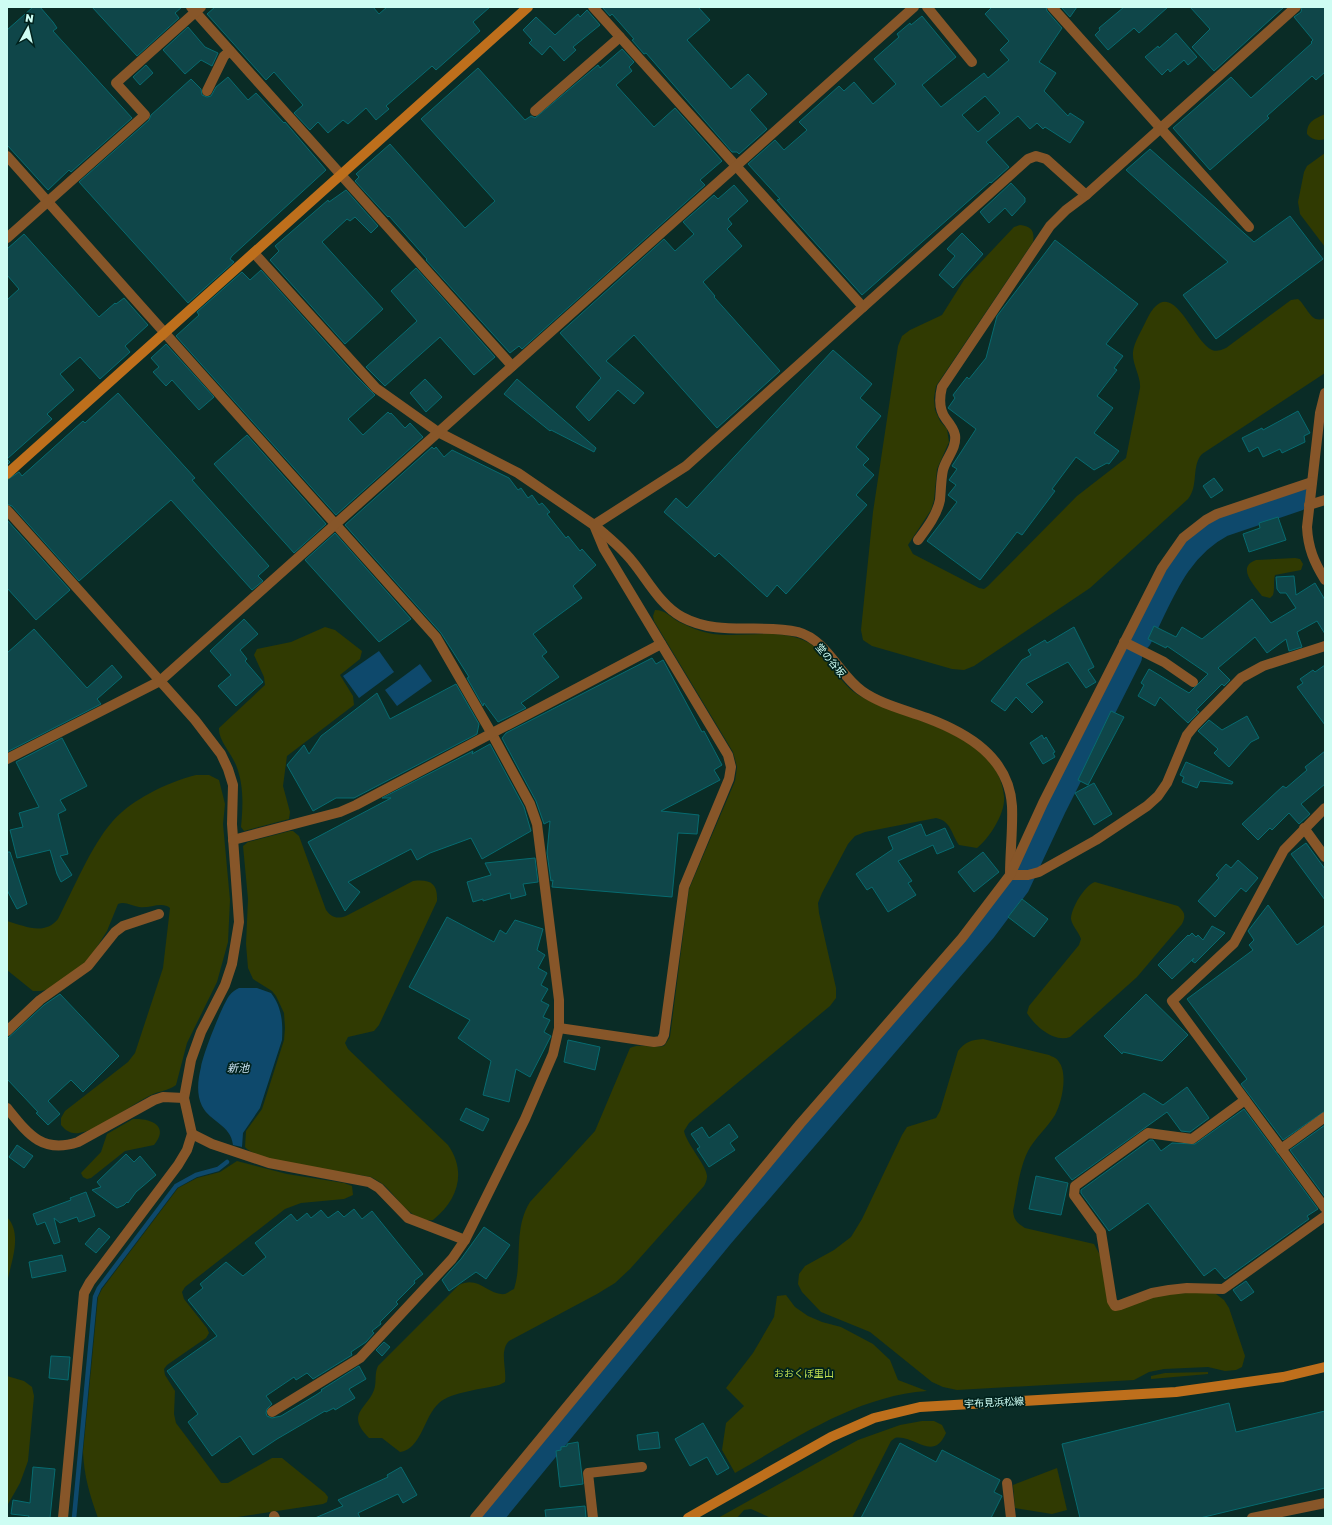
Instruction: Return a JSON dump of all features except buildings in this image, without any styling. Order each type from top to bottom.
[{"type":"street","points":[[7,474],[528,7]]},
{"type":"street","points":[[593,7],[863,307]]},
{"type":"street","points":[[7,759],[160,680],[914,7]]},
{"type":"street","points":[[927,7],[972,62]]},
{"type":"street","points":[[1052,7],[1249,227]]},
{"type":"street","points":[[918,540],[931,522],[940,502],[943,471],[955,444],[955,434],[952,426],[945,418],[941,408],[940,398],[942,387],[1050,226],[1066,210],[1086,195],[1296,7]]},
{"type":"street","points":[[7,238],[145,115],[116,83],[196,9],[230,51],[512,366]]},
{"type":"street","points":[[535,111],[620,36]]},
{"type":"street","points":[[207,91],[224,56],[230,51]]},
{"type":"street","points":[[7,156],[436,637],[492,734],[530,804],[537,824],[559,1000],[558,1028],[553,1054],[525,1119],[465,1240],[452,1259],[360,1358],[272,1412]]},
{"type":"street","points":[[558,1028],[654,1042],[661,1041],[664,1035],[684,887],[729,779],[731,767],[728,755],[604,549],[594,525],[686,466],[1028,159],[1036,156],[1046,159],[1086,195]]},
{"type":"street","name":"堂の谷坂","points":[[254,253],[376,388],[396,404],[438,432],[518,473],[594,525],[632,560],[666,606],[680,616],[697,624],[714,628],[784,630],[799,633],[813,639],[824,650],[846,678],[863,692],[882,701],[948,726],[976,741],[997,763],[1009,790],[1012,805],[1013,875]]},
{"type":"street","points":[[1325,393],[1320,413],[1307,527],[1308,544],[1313,560],[1325,580]]},
{"type":"street","points":[[475,1518],[800,1124],[962,938],[1013,875],[1043,803],[1162,568],[1173,550],[1194,529],[1217,514],[1312,482]]},
{"type":"street","points":[[1309,505],[1325,500]]},
{"type":"street","points":[[7,510],[212,740],[228,769],[233,785],[233,840],[239,900],[237,943],[225,985],[195,1046],[184,1098],[192,1134],[187,1150],[178,1165],[90,1282],[84,1293],[63,1518]]},
{"type":"street","points":[[1124,642],[1164,662],[1193,682]]},
{"type":"street","points":[[233,840],[351,808],[661,644]]},
{"type":"street","points":[[1013,875],[1028,875],[1039,872],[1096,840],[1158,796],[1167,783],[1187,735],[1194,725],[1241,678],[1263,666],[1325,646]]},
{"type":"street","points":[[1325,808],[1284,850],[1234,942],[1172,1001],[1325,1208]]},
{"type":"street","points":[[1304,828],[1325,857]]},
{"type":"street","points":[[7,1031],[40,1000],[88,966],[115,932],[123,926],[159,914]]},
{"type":"street","points":[[7,1108],[35,1139],[45,1144],[67,1146],[78,1142],[154,1100],[163,1097],[184,1098]]},
{"type":"street","points":[[1245,1100],[1192,1139],[1148,1133],[1075,1186],[1074,1195],[1101,1232],[1112,1301],[1115,1306],[1152,1293],[1175,1289],[1223,1288],[1325,1216]]},
{"type":"street","points":[[1281,1149],[1325,1116]]},
{"type":"street","points":[[192,1134],[212,1144],[269,1163],[369,1182],[379,1188],[408,1218],[465,1240]]},
{"type":"street","name":"宇布見浜松線","points":[[688,1518],[831,1437],[852,1427],[896,1411],[943,1405],[1176,1392],[1276,1378],[1325,1367]]},
{"type":"street","points":[[593,1518],[588,1473],[642,1466]]},
{"type":"street","points":[[1007,1483],[1011,1518]]},
{"type":"street","points":[[1252,1518],[1325,1503]]},
{"type":"green space","points":[[1325,114],[1325,139],[1313,139],[1307,134],[1308,126],[1312,121]]},
{"type":"green space","points":[[1325,153],[1325,247],[1300,214],[1298,202],[1304,172],[1307,166]]},
{"type":"green space","points":[[1020,225],[1029,228],[1033,232],[1033,242],[936,386],[934,398],[935,410],[940,421],[947,429],[949,442],[937,469],[934,500],[931,510],[908,545],[913,554],[979,588],[984,589],[988,586],[1077,496],[1126,458],[1140,388],[1133,352],[1136,340],[1155,307],[1164,302],[1172,304],[1180,312],[1204,344],[1212,350],[1217,351],[1226,348],[1291,300],[1298,299],[1313,317],[1316,319],[1325,318],[1325,373],[1202,454],[1197,464],[1193,488],[1188,499],[1090,588],[974,666],[964,670],[952,669],[872,646],[863,640],[861,630],[873,512],[898,346],[902,336],[910,330],[942,315],[964,280],[1014,227]]},
{"type":"green space","points":[[1300,559],[1303,564],[1301,570],[1275,575],[1273,595],[1270,598],[1262,596],[1248,576],[1247,567],[1250,563],[1256,560]]},
{"type":"green space","points":[[655,610],[668,614],[679,622],[713,634],[787,635],[809,643],[823,655],[840,678],[854,692],[881,706],[925,722],[947,732],[968,743],[985,757],[998,774],[1004,796],[1000,817],[987,838],[977,848],[959,845],[948,825],[936,818],[865,832],[855,836],[848,844],[818,903],[836,988],[836,998],[830,1006],[689,1123],[684,1131],[706,1173],[707,1178],[704,1186],[630,1269],[615,1283],[509,1341],[504,1350],[505,1382],[499,1385],[468,1391],[444,1399],[434,1409],[418,1439],[407,1450],[400,1452],[382,1438],[369,1438],[362,1430],[359,1423],[358,1417],[360,1412],[371,1397],[374,1390],[378,1366],[459,1285],[472,1282],[499,1294],[505,1294],[514,1289],[517,1278],[522,1223],[530,1202],[595,1131],[630,1048],[637,1046],[664,1046],[670,1037],[689,889],[735,781],[737,767],[733,752],[654,621],[653,616]]},
{"type":"green space","points":[[325,627],[335,630],[362,651],[360,659],[340,675],[353,696],[354,705],[287,756],[283,786],[290,812],[289,819],[244,831],[241,827],[242,796],[239,773],[234,760],[219,733],[219,728],[265,685],[264,677],[254,655],[257,649],[291,642]]},
{"type":"green space","points":[[196,775],[209,775],[219,780],[225,804],[223,824],[230,900],[228,942],[217,982],[187,1043],[176,1085],[170,1089],[143,1099],[95,1127],[79,1133],[71,1132],[61,1125],[61,1118],[65,1111],[128,1062],[135,1053],[163,968],[170,908],[163,905],[143,907],[126,903],[118,904],[107,931],[85,963],[49,989],[41,991],[33,991],[7,970],[7,921],[34,928],[47,927],[53,924],[58,919],[97,843],[112,822],[139,799],[173,782]]},
{"type":"green space","points":[[293,831],[299,836],[326,910],[330,915],[337,918],[346,916],[413,881],[428,882],[434,886],[436,890],[437,901],[379,1025],[374,1031],[348,1037],[345,1043],[348,1049],[448,1145],[454,1155],[458,1175],[454,1195],[449,1204],[433,1220],[418,1218],[412,1214],[384,1185],[371,1177],[283,1162],[252,1152],[245,1147],[246,1131],[262,1109],[284,1040],[285,1028],[284,1013],[276,996],[272,991],[253,979],[248,968],[246,944],[248,899],[243,846],[248,842]]},
{"type":"green space","points":[[1095,882],[1178,906],[1184,914],[1184,919],[1182,924],[1137,977],[1070,1037],[1058,1038],[1040,1028],[1027,1013],[1029,1006],[1079,945],[1081,939],[1071,919],[1073,909],[1083,892]]},
{"type":"green space","points":[[983,1039],[1049,1055],[1055,1058],[1062,1067],[1064,1081],[1058,1109],[1052,1120],[1031,1146],[1022,1165],[1013,1211],[1016,1221],[1025,1228],[1094,1244],[1100,1255],[1108,1303],[1170,1294],[1205,1292],[1216,1294],[1224,1300],[1229,1308],[1245,1356],[1242,1367],[1236,1370],[1225,1371],[1208,1367],[1164,1369],[1149,1372],[1134,1380],[957,1390],[943,1387],[932,1382],[870,1332],[821,1312],[802,1292],[798,1284],[799,1274],[805,1266],[834,1250],[851,1237],[862,1219],[907,1127],[936,1118],[940,1111],[958,1051],[963,1045],[969,1042]]},
{"type":"green space","points":[[133,1119],[146,1120],[156,1124],[160,1133],[154,1145],[125,1151],[91,1178],[87,1179],[83,1177],[81,1173],[101,1152],[107,1134]]},
{"type":"green space","points":[[237,1161],[287,1174],[344,1183],[352,1186],[353,1195],[344,1199],[301,1203],[285,1209],[185,1287],[182,1292],[184,1299],[207,1328],[209,1333],[206,1338],[167,1365],[164,1369],[165,1375],[175,1391],[174,1414],[176,1423],[221,1483],[228,1483],[272,1458],[282,1458],[325,1493],[328,1497],[327,1502],[323,1504],[231,1518],[98,1518],[88,1486],[83,1452],[98,1297],[102,1289],[178,1188],[197,1178],[220,1172]]},
{"type":"green space","points":[[7,1217],[12,1224],[15,1240],[7,1283]]},
{"type":"green space","name":"おおくぼ里山","points":[[786,1295],[795,1307],[808,1316],[822,1322],[841,1327],[873,1344],[890,1360],[898,1380],[927,1391],[875,1401],[851,1410],[803,1433],[735,1473],[722,1450],[726,1423],[744,1406],[726,1388],[753,1353],[774,1317],[777,1296]]},
{"type":"green space","points":[[1208,1372],[1208,1374],[1151,1379],[1151,1376],[1165,1373]]},
{"type":"green space","points":[[7,1376],[24,1381],[32,1387],[34,1396],[28,1461],[20,1483],[7,1506]]},
{"type":"green space","points":[[922,1421],[934,1421],[942,1425],[946,1433],[941,1442],[935,1446],[929,1447],[902,1438],[895,1438],[891,1441],[852,1518],[771,1518],[751,1509],[744,1510],[737,1518],[718,1518],[858,1440],[900,1425]]},
{"type":"green space","points":[[1057,1468],[1067,1510],[1052,1514],[1015,1508],[1013,1485]]},
{"type":"water","points":[[379,651],[394,672],[359,698],[343,676]]},
{"type":"water","points":[[420,664],[432,681],[397,706],[385,690]]},
{"type":"water","name":"新池","points":[[239,988],[257,988],[271,993],[280,1010],[282,1027],[282,1040],[260,1108],[243,1133],[242,1147],[233,1145],[228,1133],[202,1106],[198,1086],[202,1061],[218,1019],[229,996]]},
{"type":"waterway","points":[[1139,638],[1163,589],[1181,559],[1206,534],[1222,524],[1298,498]]},
{"type":"waterway","points":[[489,1518],[722,1234],[984,929],[1017,885],[1053,808],[1129,657]]},
{"type":"waterway","points":[[74,1518],[95,1297],[99,1288],[176,1186],[196,1175],[218,1169],[227,1162]]}]
